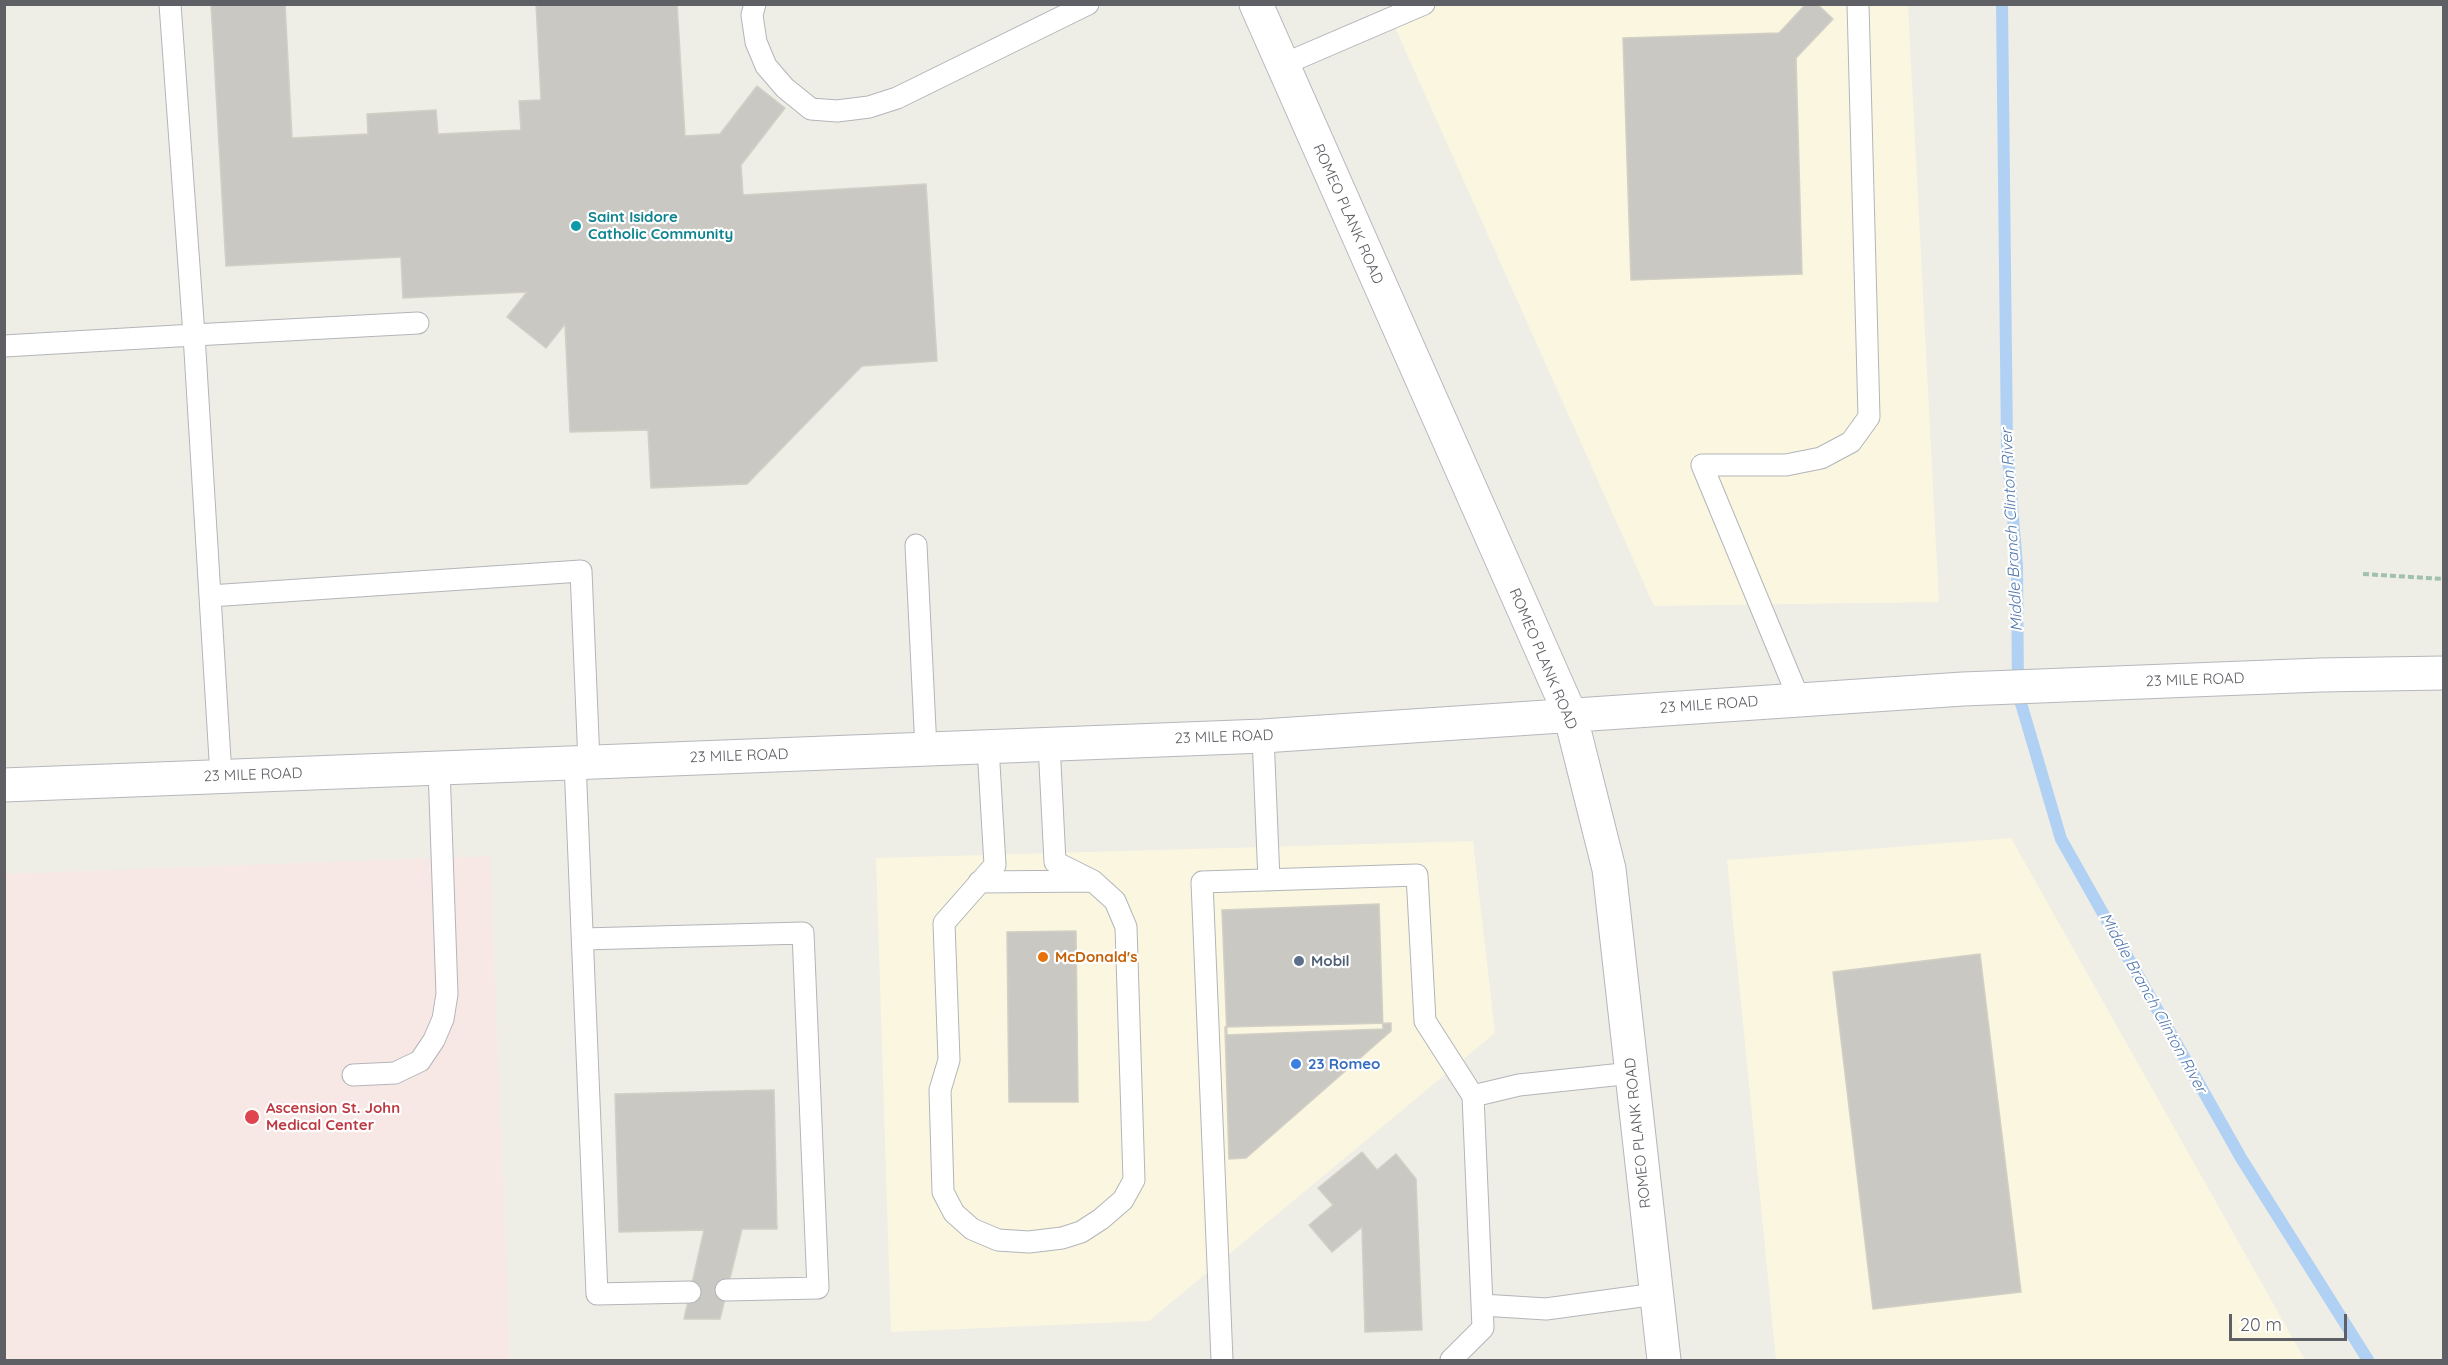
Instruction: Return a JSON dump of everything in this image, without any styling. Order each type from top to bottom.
[{"type":"main road","name":"ROMEO PLANK ROAD","points":[[1256,4],[1570,714],[1609,869],[1664,1360]]},
{"type":"main road","name":"23 MILE ROAD","points":[[4,785],[1263,736],[1963,689],[2320,675],[2444,674]]},
{"type":"lane","points":[[170,4],[194,335],[221,776]]},
{"type":"lane","points":[[755,4],[752,15],[756,42],[766,66],[784,88],[811,109],[837,111],[869,108],[897,98],[1088,4]]},
{"type":"lane","points":[[1282,65],[1424,4]]},
{"type":"lane","points":[[1798,699],[1702,465],[1786,465],[1821,458],[1851,442],[1869,417],[1858,4]]},
{"type":"lane","points":[[4,346],[418,323]]},
{"type":"lane","points":[[916,545],[926,748]]},
{"type":"lane","points":[[210,596],[581,571],[583,939],[597,1294],[690,1292]]},
{"type":"lane","points":[[1263,736],[1269,880]]},
{"type":"lane","points":[[988,747],[995,865],[944,923],[948,1060],[940,1090],[943,1192],[954,1213],[972,1229],[998,1240],[1029,1242],[1062,1238],[1081,1232],[1123,1200],[1134,1180],[1126,927],[1115,901],[1093,881],[1055,862],[1049,744]]},
{"type":"lane","points":[[353,1075],[395,1073],[420,1061],[434,1040],[443,1019],[447,994],[439,768]]},
{"type":"lane","points":[[1222,1360],[1202,882],[1417,875],[1425,1021],[1473,1096],[1483,1328],[1450,1360]]},
{"type":"lane","points":[[979,882],[1093,881]]},
{"type":"lane","points":[[583,939],[803,933],[818,1288],[726,1290]]},
{"type":"lane","points":[[1473,1096],[1519,1085],[1632,1073]]},
{"type":"lane","points":[[1482,1305],[1546,1309],[1656,1294]]},
{"type":"path","points":[[2363,574],[2444,579]]},
{"type":"shaded area","points":[[1385,5],[1908,5],[1939,602],[1654,606]]},
{"type":"shaded area","points":[[2011,838],[2305,1360],[1776,1360],[1727,860]]},
{"type":"shaded area","points":[[1473,841],[1495,1033],[1149,1321],[891,1332],[876,858]]},
{"type":"shaded area","name":"Ascension St. John Medical Center","points":[[490,856],[510,1360],[5,1360],[4,874]]},
{"type":"building","name":"Saint Isidore Catholic Community","points":[[211,4],[285,4],[292,138],[368,134],[367,114],[436,110],[438,134],[521,130],[519,101],[541,100],[536,4],[677,4],[685,136],[720,134],[757,86],[785,108],[741,165],[743,195],[926,184],[937,361],[862,366],[747,484],[651,488],[648,430],[570,432],[565,324],[546,348],[507,317],[527,292],[403,298],[401,257],[226,266]]},
{"type":"building","points":[[1806,4],[1817,4],[1833,19],[1796,58],[1802,274],[1631,280],[1623,38],[1779,33]]},
{"type":"building","points":[[1379,904],[1383,1029],[1227,1035],[1222,910]]},
{"type":"building","points":[[1076,931],[1078,1102],[1009,1102],[1007,932]]},
{"type":"building","points":[[1980,954],[2021,1292],[1873,1309],[1833,972]]},
{"type":"building","points":[[1391,1023],[1391,1031],[1246,1158],[1229,1159],[1225,1027]]},
{"type":"building","points":[[774,1090],[777,1229],[742,1229],[720,1319],[684,1319],[704,1230],[619,1232],[615,1094]]},
{"type":"building","points":[[1362,1152],[1377,1170],[1396,1154],[1416,1179],[1422,1330],[1365,1332],[1362,1227],[1332,1252],[1309,1225],[1333,1205],[1318,1188]]},
{"type":"waterway","name":"Middle Branch Clinton River","points":[[2002,4],[2007,445],[2017,566],[2018,693],[2061,839],[2241,1158],[2368,1360]]},
{"type":"place","name":"Saint Isidore Catholic Community","points":[[576,226]]},
{"type":"place","name":"McDonald's","points":[[1043,957]]},
{"type":"place","name":"Mobil","points":[[1299,961]]},
{"type":"place","name":"23 Romeo","points":[[1296,1064]]},
{"type":"place","name":"Ascension St. John Medical Center","points":[[252,1117]]}]
